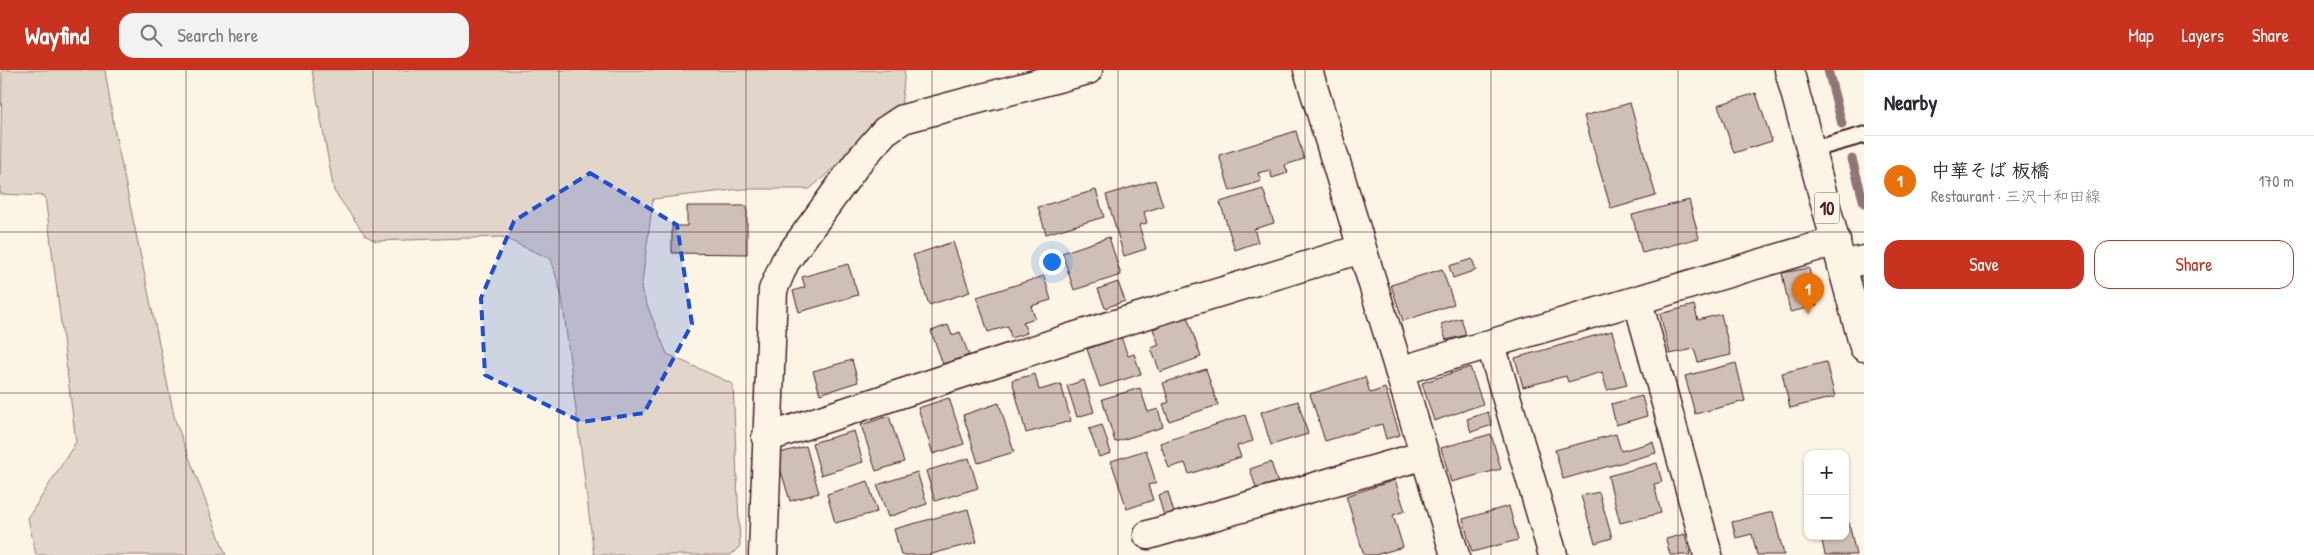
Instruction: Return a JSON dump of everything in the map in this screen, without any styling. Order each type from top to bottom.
[{"type":"street","points":[[763,555],[772,290],[785,262],[858,162],[885,131],[903,119],[1088,70]]},
{"type":"street","points":[[1308,70],[1455,555]]},
{"type":"street","name":"10","points":[[1789,70],[1811,150],[1847,256],[1864,347]]},
{"type":"street","points":[[766,438],[1073,337],[1361,249]]},
{"type":"street","points":[[1399,371],[1638,302],[1847,256]]},
{"type":"street","points":[[1638,302],[1708,555]]},
{"type":"street","points":[[1491,345],[1553,555]]},
{"type":"street","points":[[1148,535],[1424,455]]},
{"type":"lane","points":[[1811,150],[1864,135]]},
{"type":"highlighted area","points":[[590,173],[677,225],[692,324],[644,413],[582,422],[485,375],[481,298],[514,221]]},
{"type":"shaded area","points":[[2,70],[105,70],[115,133],[175,420],[226,555],[36,555],[28,518],[76,442],[45,196],[0,194]]},
{"type":"shaded area","points":[[312,70],[905,70],[901,108],[810,189],[742,189],[653,199],[641,290],[667,354],[733,384],[740,546],[731,555],[594,555],[562,297],[551,259],[502,237],[376,241],[366,236],[334,191]]},
{"type":"building","points":[[1756,93],[1772,141],[1734,153],[1718,105]]},
{"type":"building","points":[[1630,103],[1656,196],[1611,209],[1584,116]]},
{"type":"building","points":[[1296,131],[1304,159],[1285,165],[1288,173],[1272,178],[1270,170],[1258,173],[1261,181],[1230,191],[1219,155]]},
{"type":"building","points":[[1155,180],[1163,206],[1144,212],[1147,223],[1139,225],[1146,249],[1124,256],[1106,195]]},
{"type":"building","points":[[1263,189],[1274,223],[1254,229],[1258,242],[1235,250],[1220,202]]},
{"type":"building","points":[[1096,190],[1104,217],[1046,234],[1038,207]]},
{"type":"building","points":[[1689,200],[1699,238],[1642,253],[1632,215]]},
{"type":"building","points":[[687,206],[747,206],[747,254],[672,253],[672,226],[687,226]]},
{"type":"building","points":[[1109,237],[1121,275],[1074,290],[1062,253]]},
{"type":"building","points":[[953,242],[970,292],[929,305],[913,255]]},
{"type":"building","points":[[1472,259],[1476,270],[1453,278],[1449,266]]},
{"type":"building","points":[[848,264],[858,295],[799,312],[793,291],[805,287],[802,277]]},
{"type":"building","points":[[1809,268],[1817,306],[1790,312],[1782,273]]},
{"type":"building","points":[[1442,269],[1454,304],[1403,321],[1391,285]]},
{"type":"building","points":[[1044,276],[1051,300],[1031,306],[1035,318],[1023,322],[1027,333],[1011,338],[1008,326],[988,332],[977,297]]},
{"type":"building","points":[[1118,282],[1125,301],[1105,308],[1098,289]]},
{"type":"building","points":[[1694,305],[1698,320],[1721,314],[1731,355],[1698,362],[1694,349],[1670,354],[1660,314]]},
{"type":"building","points":[[1187,316],[1201,357],[1160,372],[1151,348],[1159,345],[1153,329]]},
{"type":"building","points":[[1461,318],[1466,335],[1446,340],[1441,324]]},
{"type":"building","points":[[948,325],[952,335],[960,332],[969,355],[943,364],[931,331]]},
{"type":"building","points":[[1612,331],[1627,385],[1607,390],[1602,372],[1568,382],[1566,376],[1523,387],[1515,358]]},
{"type":"building","points":[[1121,337],[1128,356],[1134,354],[1141,374],[1100,387],[1087,349]]},
{"type":"building","points":[[852,360],[858,382],[820,394],[813,371]]},
{"type":"building","points":[[1826,362],[1835,397],[1790,408],[1782,373]]},
{"type":"building","points":[[1736,363],[1745,401],[1695,414],[1685,376]]},
{"type":"building","points":[[1470,367],[1483,404],[1434,421],[1422,383]]},
{"type":"building","points":[[1206,369],[1218,405],[1169,421],[1163,404],[1169,402],[1163,383]]},
{"type":"building","points":[[1035,374],[1039,390],[1061,384],[1071,421],[1026,433],[1012,380]]},
{"type":"building","points":[[1365,377],[1370,393],[1385,388],[1400,435],[1386,439],[1382,424],[1325,441],[1310,394]]},
{"type":"building","points":[[1084,380],[1094,412],[1077,417],[1067,386]]},
{"type":"building","points":[[1140,388],[1148,412],[1158,409],[1163,427],[1115,442],[1102,399]]},
{"type":"building","points":[[1642,396],[1647,416],[1616,425],[1611,404]]},
{"type":"building","points":[[949,398],[964,444],[933,454],[918,408]]},
{"type":"building","points":[[1298,401],[1308,434],[1271,445],[1261,412]]},
{"type":"building","points":[[999,403],[1014,452],[978,463],[963,415]]},
{"type":"building","points":[[1488,412],[1492,425],[1471,432],[1467,419]]},
{"type":"building","points":[[1245,415],[1253,441],[1237,446],[1241,457],[1189,474],[1185,463],[1169,468],[1160,443]]},
{"type":"building","points":[[889,416],[904,462],[876,471],[861,425]]},
{"type":"building","points":[[1102,425],[1111,453],[1099,457],[1089,429]]},
{"type":"building","points":[[854,431],[863,462],[821,475],[812,443]]},
{"type":"building","points":[[1491,434],[1501,469],[1451,482],[1441,448]]},
{"type":"building","points":[[1616,434],[1621,451],[1653,442],[1656,453],[1563,479],[1555,450]]},
{"type":"building","points":[[806,446],[819,493],[790,501],[776,454]]},
{"type":"building","points":[[1146,450],[1156,483],[1148,485],[1153,500],[1127,509],[1111,461]]},
{"type":"building","points":[[969,458],[978,488],[935,501],[926,471]]},
{"type":"building","points":[[1271,462],[1278,484],[1257,491],[1250,469]]},
{"type":"building","points":[[1657,463],[1662,482],[1654,484],[1661,513],[1620,523],[1608,476]]},
{"type":"building","points":[[917,472],[927,504],[888,517],[877,485]]},
{"type":"building","points":[[1395,480],[1405,511],[1393,515],[1403,547],[1375,555],[1364,555],[1346,496]]},
{"type":"building","points":[[868,481],[877,512],[835,523],[827,494]]},
{"type":"building","points":[[1168,492],[1174,513],[1164,516],[1158,495]]},
{"type":"building","points":[[1599,492],[1612,538],[1595,543],[1581,496]]},
{"type":"building","points":[[1509,506],[1518,540],[1472,552],[1463,519]]},
{"type":"building","points":[[968,509],[977,542],[928,555],[901,555],[894,529]]},
{"type":"building","points":[[1773,512],[1784,555],[1757,555],[1752,534],[1736,538],[1732,522]]},
{"type":"building","points":[[1849,523],[1856,555],[1825,555],[1822,540],[1849,540]]},
{"type":"building","points":[[1685,534],[1690,555],[1670,555],[1666,539]]},
{"type":"waterway","points":[[1828,70],[1842,124]]},
{"type":"waterway","points":[[1852,159],[1864,203]]},
{"type":"place","name":"中華そば 板橋","points":[[1808,314]]}]
